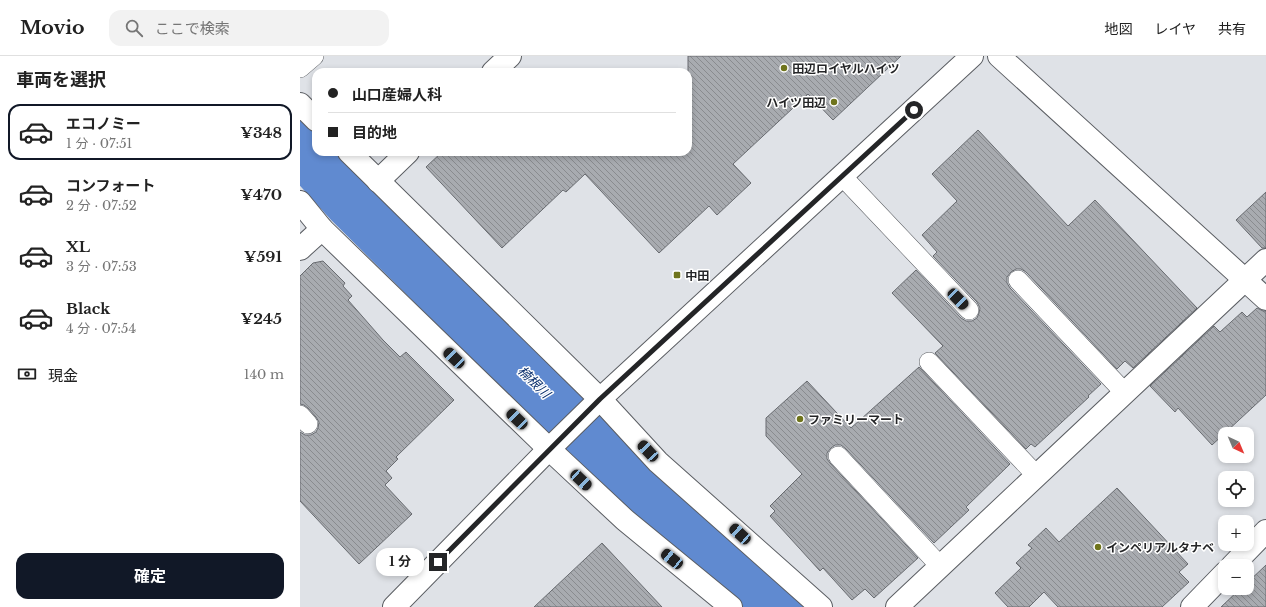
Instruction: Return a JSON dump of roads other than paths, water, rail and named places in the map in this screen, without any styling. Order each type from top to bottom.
[{"type":"street","points":[[497,68],[510,56]]},
{"type":"street","points":[[394,607],[583,415],[972,56]]},
{"type":"street","points":[[999,56],[1266,299]]},
{"type":"street","points":[[300,104],[312,116]]},
{"type":"street","points":[[352,156],[600,399],[658,462],[821,607]]},
{"type":"street","points":[[378,181],[404,156]]},
{"type":"street","points":[[300,202],[322,229],[548,450],[625,520],[731,607]]},
{"type":"street","points":[[300,249],[322,229]]},
{"type":"street","points":[[897,607],[1266,260]]},
{"type":"street","points":[[1239,559],[1266,531]]},
{"type":"street","points":[[1203,603],[1218,583]]},
{"type":"lane","points":[[300,68],[314,56]]},
{"type":"lane","points":[[842,176],[969,310]]},
{"type":"lane","points":[[1018,280],[1125,393]]},
{"type":"lane","points":[[929,362],[1037,476]]},
{"type":"lane","points":[[838,456],[940,566]]},
{"type":"waterway","name":"楠根川","points":[[300,145],[351,201],[614,461],[779,607]]},
{"type":"place","name":"田辺ロイヤルハイツ","points":[[784,68]]},
{"type":"place","name":"ハイツ田辺","points":[[834,102]]},
{"type":"place","name":"中田","points":[[677,275]]},
{"type":"place","name":"ファミリーマート","points":[[800,419]]},
{"type":"place","name":"インペリアルタナベ","points":[[1098,547]]}]
